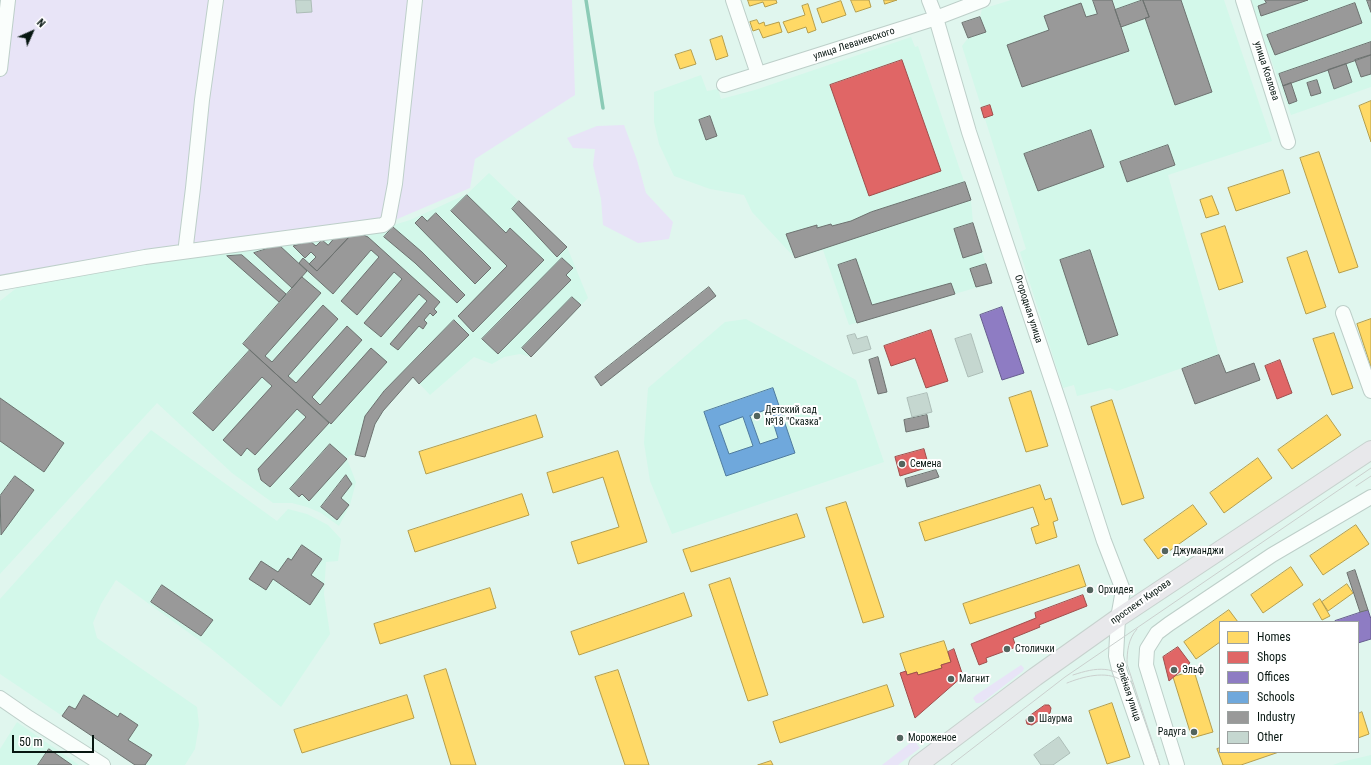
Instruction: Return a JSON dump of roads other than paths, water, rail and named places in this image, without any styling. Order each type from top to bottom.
[{"type":"main road","name":"проспект Кирова","points":[[918,765],[1035,677],[1118,618],[1371,450]]},
{"type":"street","points":[[0,69],[8,0]]},
{"type":"street","points":[[186,245],[202,100],[216,0]]},
{"type":"street","points":[[0,283],[145,258],[383,225],[388,220],[395,184],[415,0]]},
{"type":"street","points":[[733,0],[758,74]]},
{"type":"street","name":"Огородная улица","points":[[929,0],[936,18],[969,132],[1104,541],[1123,590],[1118,618]]},
{"type":"street","name":"улица Леваневского","points":[[724,85],[936,18],[983,0]]},
{"type":"street","name":"улица Козлова","points":[[1243,0],[1288,142]]},
{"type":"street","points":[[1344,313],[1371,391]]},
{"type":"street","points":[[1177,765],[1146,665],[1147,649],[1157,633],[1272,555],[1371,497]]},
{"type":"street","name":"Зелёная улица","points":[[1118,618],[1116,656],[1119,669],[1152,765]]},
{"type":"street","points":[[0,698],[103,765]]},
{"type":"waterway","points":[[586,0],[603,108]]},
{"type":"tram line","points":[[951,765],[1065,677],[1371,468]]},
{"type":"tram line","points":[[1356,486],[1371,476]]},
{"type":"tram line","points":[[1137,629],[1130,641],[1127,664],[1160,765]]},
{"type":"tram line","points":[[1073,675],[1090,670],[1105,669],[1119,673],[1133,684]]},
{"type":"tram line","points":[[1067,683],[1087,677],[1101,675],[1108,675],[1121,680]]},
{"type":"place","name":"Детский сад №18 \"Сказка\"","points":[[757,416]]},
{"type":"place","name":"Семена","points":[[902,464]]},
{"type":"place","name":"Джуманджи","points":[[1165,551]]},
{"type":"place","name":"Орхидея","points":[[1090,590]]},
{"type":"place","name":"Столички","points":[[1007,649]]},
{"type":"place","name":"Эльф","points":[[1174,670]]},
{"type":"place","name":"Магнит","points":[[951,679]]},
{"type":"place","name":"Шаурма","points":[[1031,719]]},
{"type":"place","name":"Радуга","points":[[1194,732]]},
{"type":"place","name":"Мороженое","points":[[900,738]]}]
